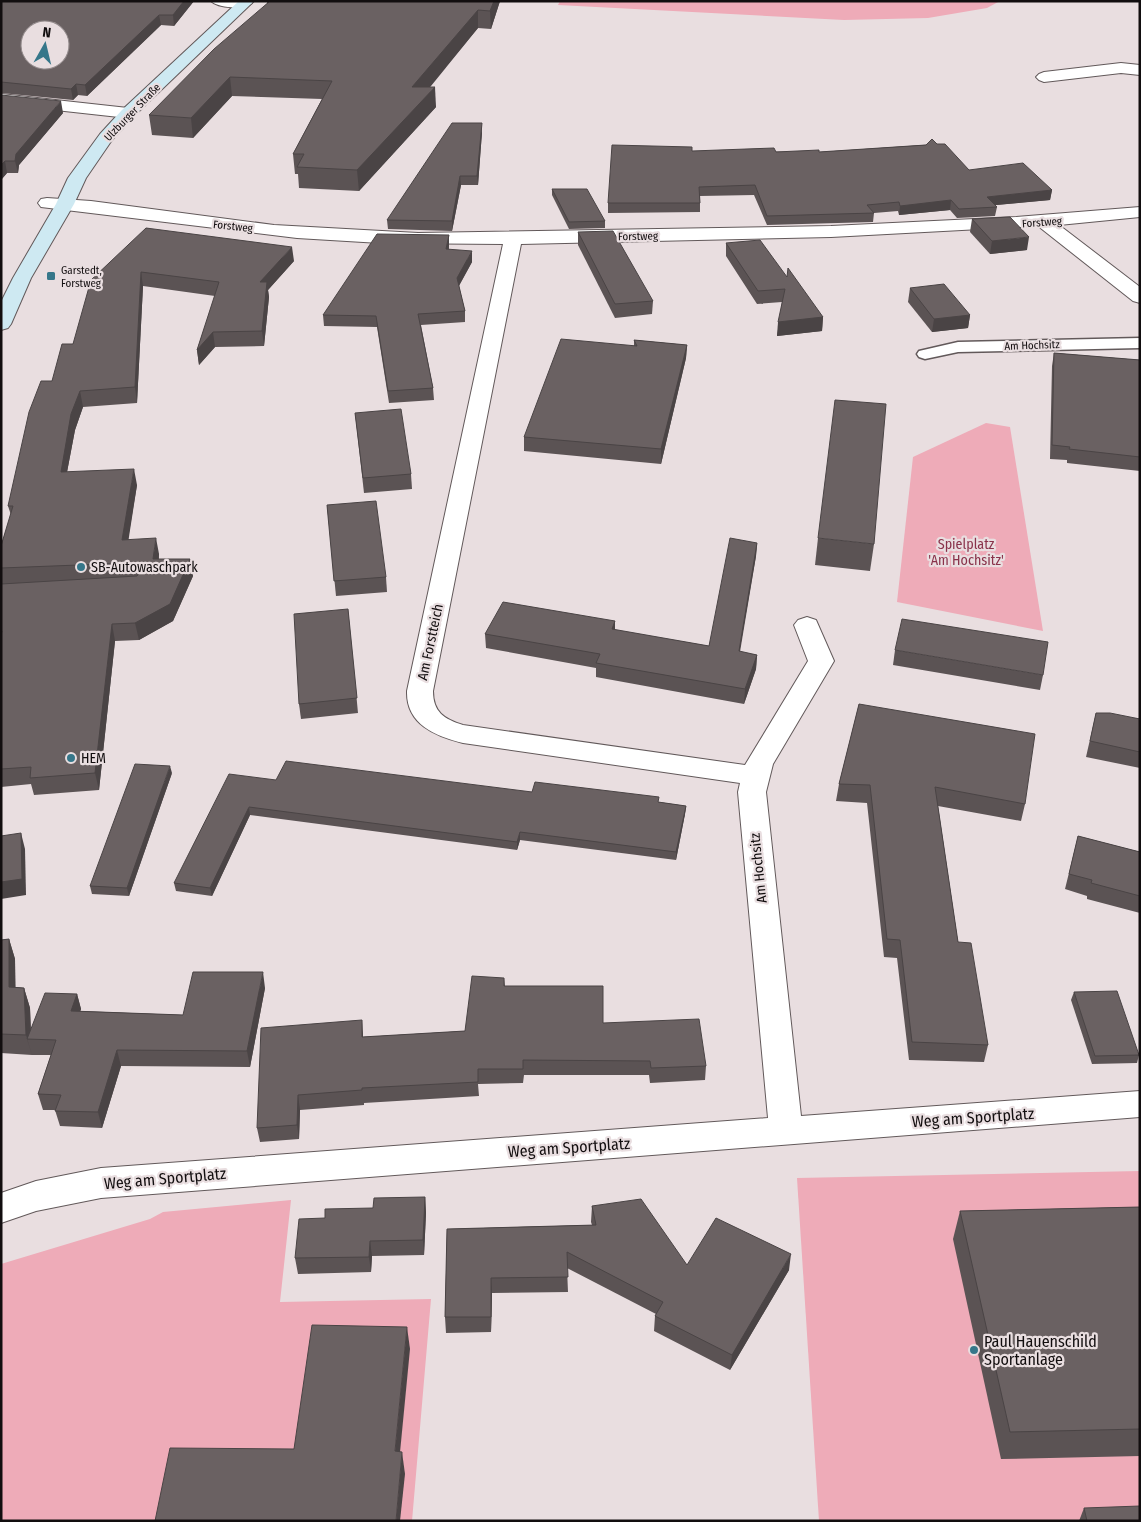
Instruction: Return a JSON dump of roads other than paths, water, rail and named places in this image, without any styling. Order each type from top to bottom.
[{"type":"main road","name":"Ulzburger Straße","points":[[1,324],[56,204],[106,137],[128,113],[246,2]]},
{"type":"street","points":[[218,1],[246,2]]},
{"type":"street","points":[[1044,78],[1121,68],[1140,70]]},
{"type":"street","points":[[1,99],[128,113]]},
{"type":"street","name":"Forstweg","points":[[56,204],[205,223],[342,236],[513,238],[789,233],[1044,222],[1140,212]]},
{"type":"street","points":[[1044,222],[1140,297]]},
{"type":"street","name":"Am Forstteich","points":[[513,238],[420,691],[422,707],[429,718],[436,724],[463,734],[755,776]]},
{"type":"street","name":"Am Hochsitz","points":[[786,1131],[752,792],[755,776],[763,757],[821,661],[807,626]]},
{"type":"street","name":"Weg am Sportplatz","points":[[1,1208],[36,1196],[101,1183],[1140,1104]]},
{"type":"lane","name":"Am Hochsitz","points":[[925,354],[958,347],[1140,342]]},
{"type":"place","name":"Garstedt, Forstweg","points":[[51,276]]},
{"type":"place","name":"SB-Autowaschpark","points":[[81,567]]},
{"type":"place","name":"HEM","points":[[71,758]]},
{"type":"place","name":"Paul Hauenschild Sportanlage","points":[[974,1350]]},
{"type":"park label","name":"Spielplatz 'Am Hochsitz'","points":[[966,552]]}]
